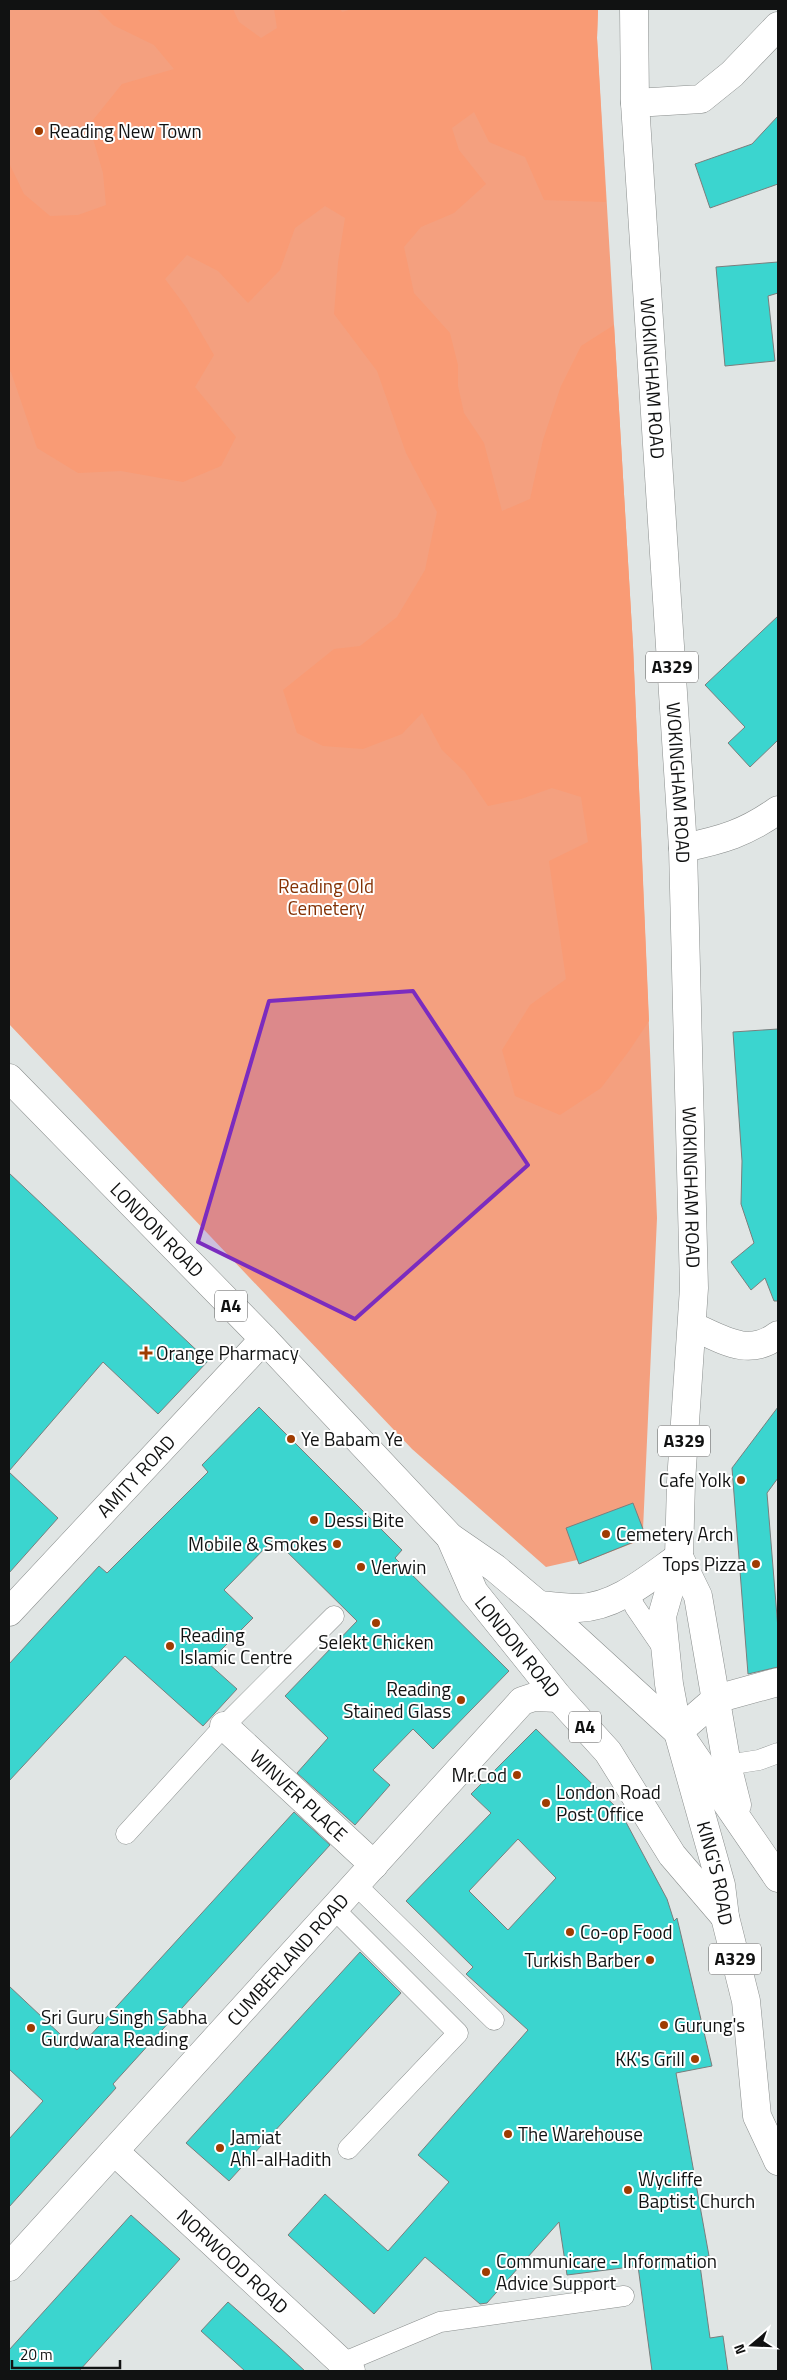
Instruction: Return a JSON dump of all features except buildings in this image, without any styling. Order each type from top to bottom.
[{"type":"main road","name":"WOKINGHAM ROAD","points":[[634,9],[635,103],[683,848],[694,1288],[681,1482],[679,1557],[662,1616],[665,1650],[678,1732]]},
{"type":"main road","points":[[635,103],[701,99],[732,74],[778,26]]},
{"type":"main road","points":[[683,848],[719,840],[754,827],[778,810]]},
{"type":"main road","name":"LONDON ROAD","points":[[9,1078],[264,1339],[450,1537],[495,1568],[539,1605],[678,1732],[740,1819],[778,1878]]},
{"type":"main road","points":[[692,1326],[737,1345],[757,1346],[778,1335]]},
{"type":"main road","name":"AMITY ROAD","points":[[9,1612],[264,1339]]},
{"type":"main road","name":"LONDON ROAD","points":[[450,1537],[474,1592],[559,1698],[608,1752],[672,1854],[725,1916]]},
{"type":"main road","name":"WOKINGHAM ROAD","points":[[679,1557],[698,1596],[716,1699]]},
{"type":"main road","points":[[539,1605],[580,1608],[606,1602],[628,1592],[679,1557]]},
{"type":"main road","points":[[678,1732],[716,1699],[778,1682]]},
{"type":"main road","name":"CUMBERLAND ROAD","points":[[9,2267],[522,1701],[534,1697],[559,1698]]},
{"type":"main road","name":"LONDON ROAD","points":[[716,1699],[727,1764],[740,1819]]},
{"type":"main road","name":"WINVER PLACE","points":[[224,1726],[374,1865]]},
{"type":"main road","name":"KING'S ROAD","points":[[678,1732],[722,1885],[725,1916],[746,2001],[757,2116],[778,2161]]},
{"type":"main road","name":"NORWOOD ROAD","points":[[114,2151],[347,2367]]},
{"type":"lane","points":[[628,1592],[635,1607],[665,1650]]},
{"type":"lane","points":[[126,1834],[224,1726],[334,1616]]},
{"type":"lane","points":[[727,1764],[759,1760],[778,1753]]},
{"type":"lane","points":[[356,1885],[494,2020]]},
{"type":"lane","points":[[334,1909],[458,2033],[348,2149]]},
{"type":"lane","points":[[347,2367],[440,2322],[624,2296]]},
{"type":"highlighted area","points":[[413,991],[528,1165],[355,1319],[198,1242],[269,1001]]},
{"type":"green space","name":"Reading Old Cemetery","points":[[9,9],[598,9],[597,38],[633,646],[657,1218],[643,1530],[646,1538],[580,1564],[577,1560],[546,1567],[412,1449],[9,1024]]},
{"type":"shaded area","points":[[97,9],[233,9],[239,22],[261,38],[277,28],[274,9],[340,9],[342,12],[352,9],[598,9],[597,38],[606,202],[544,200],[525,157],[489,142],[474,112],[452,128],[459,150],[486,184],[454,213],[421,227],[404,247],[414,293],[450,333],[458,365],[458,386],[464,413],[484,443],[502,511],[530,499],[543,440],[561,386],[581,346],[614,325],[633,646],[649,1021],[601,1088],[560,1115],[515,1096],[502,1050],[530,1005],[566,979],[549,861],[588,842],[581,797],[552,788],[521,799],[488,806],[465,772],[442,750],[422,713],[402,734],[363,749],[323,746],[297,733],[283,690],[334,649],[360,646],[397,617],[425,570],[437,512],[406,453],[377,371],[334,314],[338,263],[345,218],[325,206],[295,228],[280,270],[248,303],[218,271],[187,255],[165,279],[186,307],[214,355],[195,387],[236,437],[221,466],[183,482],[121,471],[78,473],[37,448],[11,372],[9,371],[9,163],[24,194],[50,216],[78,215],[106,205],[103,173],[89,125],[122,84],[174,69],[154,45],[113,25]]},
{"type":"place","name":"Reading New Town","points":[[39,131]]},
{"type":"place","name":"Orange Pharmacy","points":[[146,1353]]},
{"type":"place","name":"Ye Babam Ye","points":[[291,1439]]},
{"type":"place","name":"Cafe Yolk","points":[[741,1480]]},
{"type":"place","name":"Dessi Bite","points":[[314,1520]]},
{"type":"place","name":"Cemetery Arch","points":[[606,1534]]},
{"type":"place","name":"Mobile & Smokes","points":[[337,1544]]},
{"type":"place","name":"Tops Pizza","points":[[756,1564]]},
{"type":"place","name":"Verwin","points":[[361,1567]]},
{"type":"place","name":"Selekt Chicken","points":[[376,1623]]},
{"type":"place","name":"Reading Islamic Centre","points":[[170,1646]]},
{"type":"place","name":"Reading Stained Glass","points":[[461,1700]]},
{"type":"place","name":"Mr.Cod","points":[[517,1775]]},
{"type":"place","name":"London Road Post Office","points":[[546,1803]]},
{"type":"place","name":"Co-op Food","points":[[570,1932]]},
{"type":"place","name":"Turkish Barber","points":[[650,1960]]},
{"type":"place","name":"Gurung's","points":[[664,2025]]},
{"type":"place","name":"Sri Guru Singh Sabha Gurdwara Reading","points":[[31,2028]]},
{"type":"place","name":"KK's Grill","points":[[695,2059]]},
{"type":"place","name":"The Warehouse","points":[[508,2134]]},
{"type":"place","name":"Jamiat Ahl-alHadith","points":[[220,2148]]},
{"type":"place","name":"Wycliffe Baptist Church","points":[[628,2190]]},
{"type":"place","name":"Communicare - Information Advice Support","points":[[486,2272]]}]
